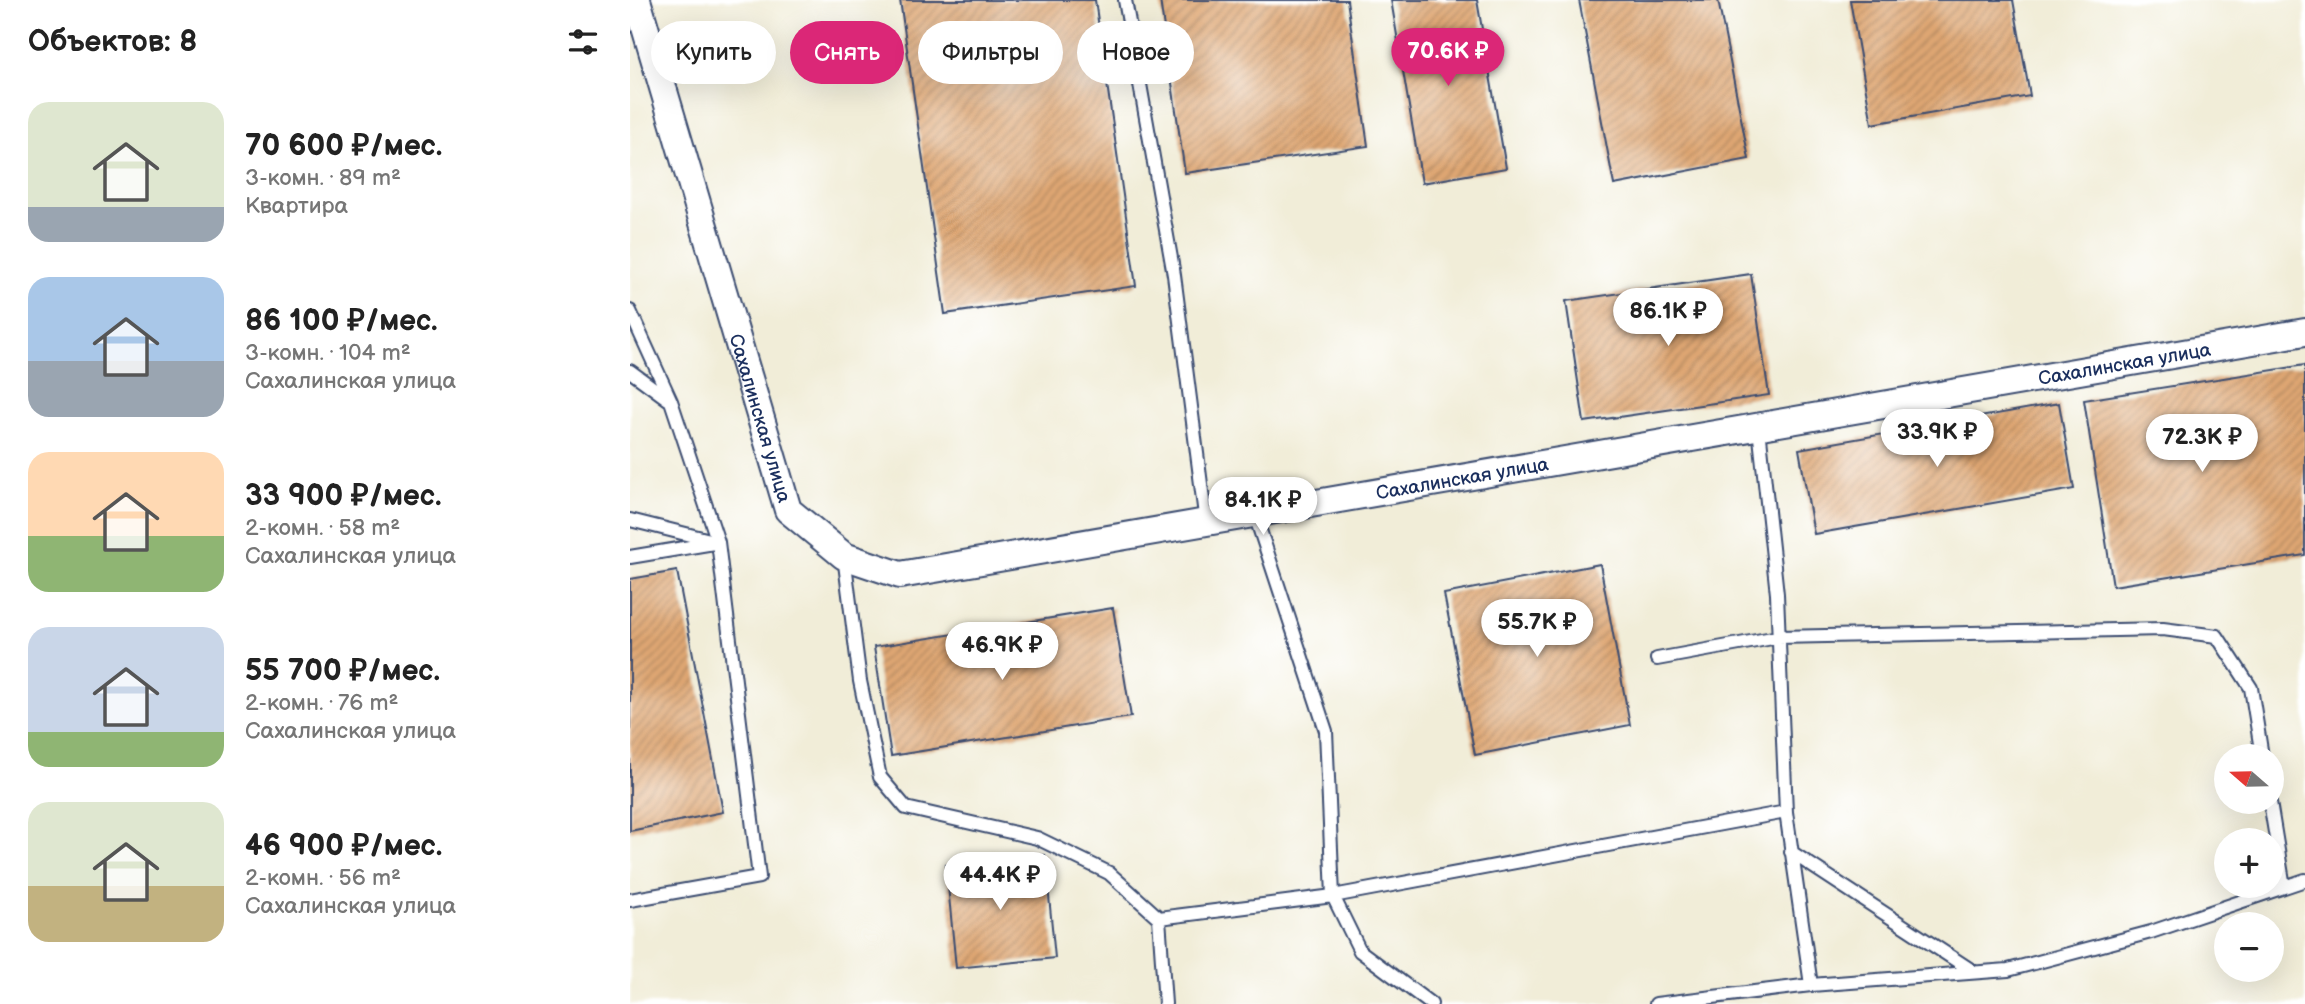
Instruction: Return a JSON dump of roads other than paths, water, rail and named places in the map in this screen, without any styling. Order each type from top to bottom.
[{"type":"street","name":"Сахалинская улица","points":[[640,3],[788,510],[844,556],[900,575],[2305,332]]},
{"type":"lane","points":[[1125,0],[1174,275],[1206,523]]},
{"type":"lane","points":[[630,311],[671,401],[718,542],[759,877],[630,900]]},
{"type":"lane","points":[[630,371],[671,401]]},
{"type":"lane","points":[[1759,428],[1779,637],[1786,811],[1811,985]]},
{"type":"lane","points":[[1255,514],[1326,731],[1333,896],[1360,951],[1430,1004]]},
{"type":"lane","points":[[630,520],[718,542]]},
{"type":"lane","points":[[630,557],[718,542]]},
{"type":"lane","points":[[844,556],[860,681],[880,777],[906,808],[1037,838],[1109,873],[1159,918],[1165,1004]]},
{"type":"lane","points":[[1657,659],[1779,637],[2163,629],[2217,636],[2251,688],[2260,744]]},
{"type":"lane","points":[[1159,918],[1333,896],[1786,811]]},
{"type":"lane","points":[[1791,852],[1974,972]]},
{"type":"lane","points":[[2284,887],[2305,880]]},
{"type":"lane","points":[[1656,1004],[1811,985],[2008,970],[2151,932],[2251,898]]}]
